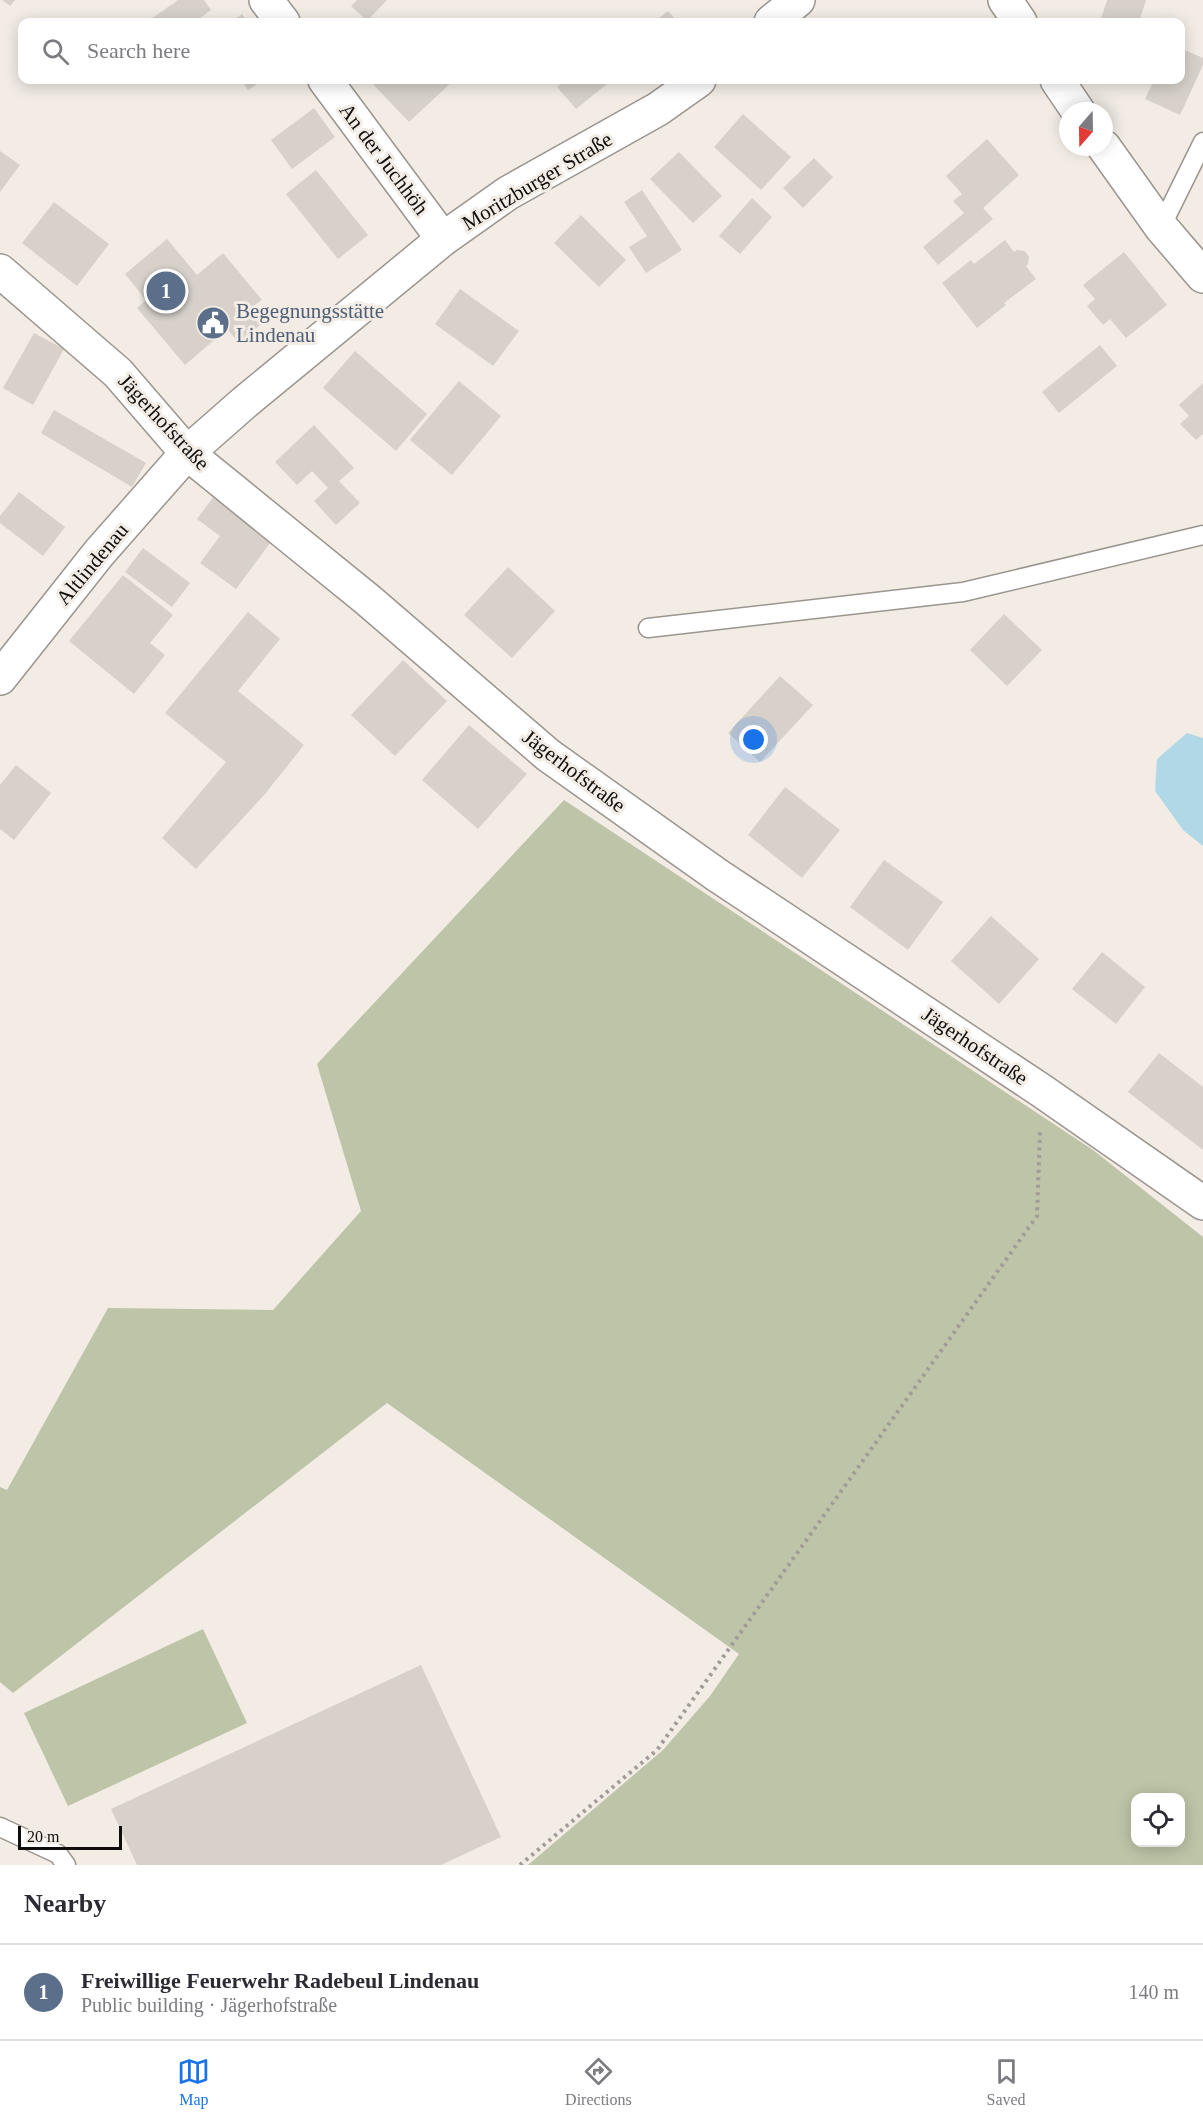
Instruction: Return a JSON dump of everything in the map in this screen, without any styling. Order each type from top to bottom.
[{"type":"street","points":[[266,0],[280,18]]},
{"type":"street","points":[[776,18],[798,0]]},
{"type":"street","points":[[1005,0],[1017,18]]},
{"type":"street","name":"An der Juchhöh","points":[[328,84],[444,239]]},
{"type":"street","name":"Moritzburger Straße","points":[[187,453],[444,239],[508,194],[658,109],[693,84]]},
{"type":"street","points":[[1060,84],[1072,102]]},
{"type":"street","points":[[1110,156],[1161,227],[1203,276]]},
{"type":"street","name":"Jägerhofstraße","points":[[0,271],[118,373],[187,453],[368,600],[548,755],[717,875],[1042,1091],[1203,1203]]},
{"type":"street","name":"Altlindenau","points":[[0,678],[99,553],[187,453]]},
{"type":"lane","points":[[1161,227],[1203,142]]},
{"type":"lane","points":[[648,628],[963,591],[1203,535]]},
{"type":"lane","points":[[0,1827],[58,1854],[66,1865]]},
{"type":"path","points":[[520,1865],[657,1750],[1038,1216],[1042,1091]]},
{"type":"green space","points":[[564,800],[1093,1150],[1203,1237],[1203,1865],[528,1865],[663,1750],[710,1696],[739,1654],[387,1403],[13,1693],[0,1682],[0,1487],[7,1490],[108,1308],[273,1310],[361,1211],[317,1064]]},
{"type":"green space","points":[[203,1629],[247,1723],[68,1806],[24,1713]]},
{"type":"water","points":[[1187,733],[1203,738],[1203,846],[1183,830],[1155,791],[1157,759]]},
{"type":"building","points":[[2,0],[15,0],[10,6]]},
{"type":"building","points":[[178,0],[204,0],[211,10],[200,18],[153,18]]},
{"type":"building","points":[[357,0],[387,0],[370,18],[364,18],[351,6]]},
{"type":"building","points":[[1107,0],[1146,0],[1140,18],[1101,18]]},
{"type":"building","points":[[668,11],[674,18],[659,18]]},
{"type":"building","points":[[1185,50],[1203,58],[1203,65],[1180,115],[1145,99],[1152,84],[1185,84]]},
{"type":"building","points":[[244,84],[257,84],[248,90]]},
{"type":"building","points":[[373,84],[450,84],[409,122]]},
{"type":"building","points":[[561,84],[607,84],[576,109],[557,87]]},
{"type":"building","points":[[314,108],[335,137],[292,169],[271,140]]},
{"type":"building","points":[[743,114],[791,157],[761,190],[714,147]]},
{"type":"building","points":[[987,139],[1019,175],[983,208],[993,219],[938,265],[923,247],[964,213],[953,201],[962,194],[946,176]]},
{"type":"building","points":[[0,151],[20,165],[0,192]]},
{"type":"building","points":[[679,152],[722,196],[693,223],[650,179]]},
{"type":"building","points":[[814,158],[833,177],[803,208],[783,188]]},
{"type":"building","points":[[316,170],[368,235],[338,259],[286,194]]},
{"type":"building","points":[[642,190],[682,250],[646,273],[629,247],[647,236],[624,202]]},
{"type":"building","points":[[752,198],[772,217],[740,254],[719,236]]},
{"type":"building","points":[[54,202],[109,244],[77,286],[22,243]]},
{"type":"building","points":[[581,215],[626,260],[599,287],[554,243]]},
{"type":"building","points":[[167,239],[197,275],[223,253],[262,300],[255,305],[267,319],[239,343],[227,329],[185,365],[137,308],[146,300],[125,274]]},
{"type":"building","points":[[1005,240],[1014,252],[1025,251],[1029,257],[1026,266],[1036,279],[1004,303],[1006,305],[977,328],[942,283],[971,260],[974,264]]},
{"type":"building","points":[[1124,252],[1167,305],[1126,338],[1110,319],[1103,325],[1087,306],[1095,299],[1083,285]]},
{"type":"building","points":[[460,289],[519,331],[493,366],[435,324]]},
{"type":"building","points":[[34,333],[64,349],[33,405],[3,388]]},
{"type":"building","points":[[1100,345],[1117,366],[1059,413],[1042,392]]},
{"type":"building","points":[[355,351],[427,414],[396,451],[323,388]]},
{"type":"building","points":[[459,381],[501,416],[452,475],[410,440]]},
{"type":"building","points":[[1203,383],[1203,434],[1196,440],[1180,424],[1189,416],[1179,405]]},
{"type":"building","points":[[54,410],[146,463],[132,487],[41,433]]},
{"type":"building","points":[[314,425],[354,468],[339,481],[360,503],[336,525],[314,501],[328,488],[312,471],[297,485],[275,462]]},
{"type":"building","points":[[19,492],[65,527],[43,556],[0,523],[0,516]]},
{"type":"building","points":[[214,496],[273,539],[236,589],[200,563],[220,536],[197,519]]},
{"type":"building","points":[[143,548],[190,583],[172,607],[125,572]]},
{"type":"building","points":[[508,567],[555,611],[512,658],[464,615]]},
{"type":"building","points":[[123,575],[173,615],[150,643],[165,655],[134,694],[69,641]]},
{"type":"building","points":[[248,612],[280,639],[238,691],[304,745],[265,794],[196,869],[162,838],[226,762],[165,713]]},
{"type":"building","points":[[1004,614],[1042,650],[1007,686],[970,650]]},
{"type":"building","points":[[403,660],[447,701],[395,756],[351,715]]},
{"type":"building","points":[[780,676],[813,705],[760,762],[728,733]]},
{"type":"building","points":[[469,725],[527,774],[478,829],[422,780]]},
{"type":"building","points":[[16,765],[51,793],[14,840],[0,829],[0,785]]},
{"type":"building","points":[[785,787],[840,830],[802,878],[748,835]]},
{"type":"building","points":[[884,860],[943,902],[908,950],[850,907]]},
{"type":"building","points":[[991,916],[1039,959],[999,1004],[951,961]]},
{"type":"building","points":[[1102,952],[1145,987],[1116,1024],[1072,989]]},
{"type":"building","points":[[1159,1053],[1203,1087],[1203,1150],[1128,1092]]},
{"type":"building","points":[[421,1665],[501,1837],[441,1865],[137,1865],[111,1809]]},
{"type":"place","name":"Freiwillige Feuerwehr Radebeul Lindenau","points":[[166,291]]},
{"type":"place","name":"Begegnungsstätte Lindenau","points":[[213,323]]}]
